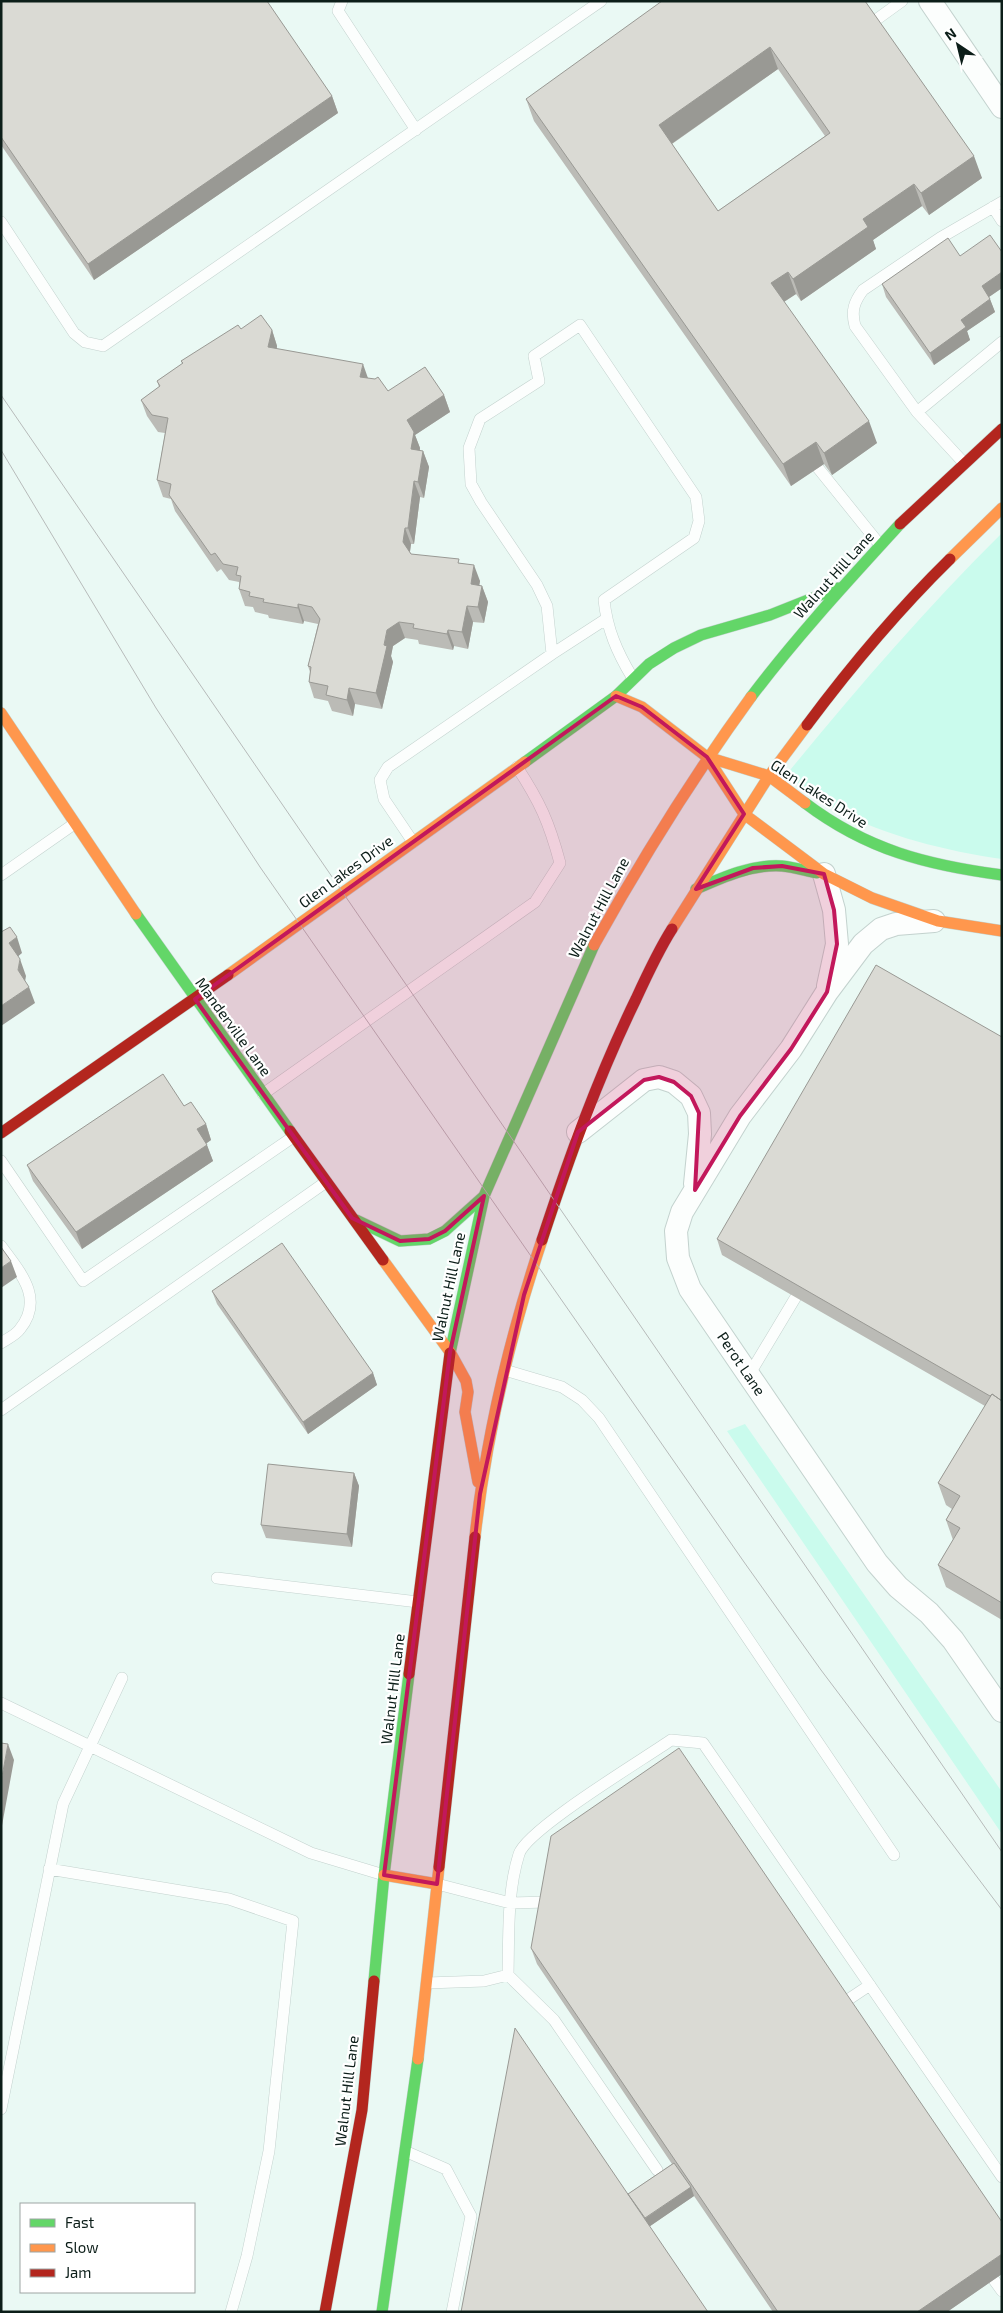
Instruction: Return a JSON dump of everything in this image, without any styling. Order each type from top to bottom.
[{"type":"main road","name":"Walnut Hill Lane","points":[[325,2312],[362,2110],[384,1875],[450,1352],[484,1196],[594,944],[642,858],[707,757],[772,669],[842,587],[915,508],[963,462],[1002,429]]},
{"type":"main road","points":[[382,2312],[417,2073],[425,1983],[480,1494],[505,1370],[524,1295],[578,1132],[617,1038],[662,945],[769,776],[837,685],[910,598],[1002,508]]},
{"type":"main road","points":[[616,696],[632,677],[679,644],[716,629],[761,618],[842,587]]},
{"type":"main road","name":"Glen Lakes Drive","points":[[1,1133],[195,999],[616,696],[642,707],[707,757],[744,814],[824,874],[872,898],[938,921],[1002,931]]},
{"type":"main road","name":"Manderville Lane","points":[[1,714],[74,824],[195,999],[450,1352],[466,1381],[468,1392],[465,1412],[480,1494]]},
{"type":"main road","name":"Glen Lakes Drive","points":[[707,757],[769,776],[830,822],[882,848],[950,868],[1002,875]]},
{"type":"main road","points":[[696,889],[728,875],[753,868],[782,866],[824,874]]},
{"type":"main road","points":[[352,1218],[400,1241],[429,1239],[445,1231],[484,1196]]},
{"type":"main road","points":[[384,1875],[436,1884]]},
{"type":"street","points":[[930,1],[1001,106]]},
{"type":"street","points":[[824,874],[834,910],[837,944],[827,992]]},
{"type":"street","points":[[827,992],[863,944],[880,929],[896,924],[938,921]]},
{"type":"street","name":"Perot Lane","points":[[827,992],[792,1049],[740,1116],[682,1212],[676,1231],[678,1258],[690,1289],[877,1563],[898,1587],[929,1613],[953,1640],[1002,1711]]},
{"type":"street","points":[[578,1132],[644,1080],[659,1077],[674,1082],[691,1096],[699,1114],[700,1134],[695,1190]]},
{"type":"lane","points":[[342,1],[338,11],[416,130]]},
{"type":"lane","points":[[1,222],[74,332],[85,342],[103,346],[601,1]]},
{"type":"lane","points":[[873,22],[902,1]]},
{"type":"lane","points":[[963,462],[917,412],[855,326],[852,315],[854,302],[863,290],[940,238],[998,205],[1002,221]]},
{"type":"lane","points":[[552,654],[547,606],[537,585],[471,484],[469,448],[480,419],[539,381],[534,356],[580,325],[696,497],[699,520],[694,538],[604,600],[606,619],[621,658],[632,677]]},
{"type":"lane","points":[[917,412],[1002,342]]},
{"type":"lane","points":[[818,468],[880,546]]},
{"type":"lane","points":[[412,842],[384,798],[380,780],[388,767],[606,619]]},
{"type":"lane","points":[[263,1094],[535,902],[560,863],[550,825],[537,797],[517,767]]},
{"type":"lane","points":[[1,875],[74,824]]},
{"type":"lane","points":[[1,1162],[84,1281],[293,1137]]},
{"type":"lane","points":[[1,1410],[326,1182]]},
{"type":"lane","points":[[1,1246],[27,1281],[30,1295],[28,1314],[20,1330],[1,1343]]},
{"type":"lane","points":[[749,1375],[809,1275]]},
{"type":"lane","points":[[505,1370],[562,1387],[582,1400],[599,1418],[894,1855]]},
{"type":"lane","points":[[217,1578],[418,1602]]},
{"type":"lane","points":[[1,2109],[63,1804],[89,1744],[122,1678]]},
{"type":"lane","points":[[1,1703],[311,1853],[384,1875]]},
{"type":"lane","points":[[657,2170],[554,2020],[508,1975],[510,1903],[520,1852],[543,1826],[576,1810],[640,1768],[671,1740],[703,1743],[1002,2177]]},
{"type":"lane","points":[[49,1869],[229,1899],[293,1921],[270,2151],[247,2256],[231,2312]]},
{"type":"lane","points":[[436,1884],[510,1903],[548,1902]]},
{"type":"lane","points":[[425,1983],[484,1981],[508,1975]]},
{"type":"lane","points":[[846,2001],[870,1985]]},
{"type":"lane","points":[[406,2152],[446,2169],[471,2216],[452,2312]]},
{"type":"lane","points":[[994,2280],[1002,2291]]},
{"type":"highlighted area","points":[[616,696],[642,707],[707,757],[744,814],[696,889],[753,868],[782,866],[824,874],[834,910],[837,944],[827,992],[791,1049],[740,1116],[695,1190],[699,1113],[691,1096],[674,1082],[659,1077],[644,1080],[578,1132],[524,1295],[480,1494],[437,1884],[384,1875],[450,1352],[484,1196],[445,1231],[429,1239],[400,1241],[352,1218],[195,999]]},
{"type":"green space","points":[[1002,533],[1002,859],[938,847],[875,828],[836,810],[786,775],[891,651],[945,591]]},
{"type":"green space","points":[[745,1424],[1002,1792],[1002,1834],[727,1431]]},
{"type":"building","points":[[1,1],[267,1],[332,96],[88,264],[1,137]]},
{"type":"building","points":[[662,1],[865,1],[974,156],[921,193],[914,184],[863,219],[868,227],[793,279],[788,272],[771,283],[869,421],[824,453],[816,442],[783,464],[526,99]],"holes":[[[770,47],[830,133],[718,211],[659,125]]]},
{"type":"building","points":[[990,235],[1002,252],[1002,272],[982,286],[990,299],[961,320],[966,327],[930,353],[882,284],[948,238],[960,256]]},
{"type":"building","points":[[261,315],[272,330],[268,347],[363,364],[360,377],[375,379],[378,377],[388,391],[425,367],[444,395],[407,420],[414,432],[411,449],[423,451],[418,482],[414,481],[408,528],[405,528],[403,542],[411,554],[459,559],[458,563],[474,565],[471,584],[482,586],[478,607],[467,606],[462,632],[448,630],[447,634],[413,628],[414,624],[399,622],[387,630],[384,645],[387,646],[376,693],[349,688],[347,700],[326,695],[328,686],[309,682],[311,667],[308,666],[320,619],[312,607],[298,604],[298,608],[263,602],[264,599],[249,596],[250,592],[239,589],[241,576],[236,575],[238,567],[223,564],[215,553],[211,555],[169,495],[171,484],[157,480],[168,418],[152,415],[141,400],[160,386],[157,381],[183,363],[181,361],[238,325],[241,329]]},
{"type":"building","points":[[10,927],[17,937],[9,943],[20,959],[18,970],[29,987],[1,1006],[1,932]]},
{"type":"building","points":[[876,965],[1002,1037],[1002,1401],[992,1394],[990,1396],[717,1239]]},
{"type":"building","points":[[163,1074],[184,1106],[191,1102],[206,1124],[197,1129],[207,1145],[76,1232],[27,1165]]},
{"type":"building","points":[[282,1243],[373,1373],[303,1422],[212,1291]]},
{"type":"building","points":[[1,1247],[11,1261],[1,1268]]},
{"type":"building","points":[[992,1394],[1002,1401],[1002,1603],[938,1565],[960,1528],[946,1520],[960,1496],[938,1483]]},
{"type":"building","points":[[268,1464],[354,1473],[347,1534],[261,1525]]},
{"type":"building","points":[[1,1743],[8,1744],[1,1782]]},
{"type":"building","points":[[679,1748],[1002,2222],[1002,2254],[917,2312],[778,2312],[531,1948],[551,1836]]},
{"type":"building","points":[[515,2028],[708,2312],[461,2312]]},
{"type":"building","points":[[674,2163],[691,2187],[645,2218],[628,2194]]},
{"type":"tram line","points":[[1,395],[1002,1852]]},
{"type":"tram line","points":[[1,450],[156,708],[260,867],[744,1562],[821,1670],[1002,1910]]},
{"type":"traffic: fast","points":[[751,697],[805,630],[900,524]]},
{"type":"traffic: fast","points":[[525,762],[616,696],[649,664],[674,648],[701,635],[770,615],[838,588]]},
{"type":"traffic: fast","points":[[805,803],[851,833],[899,853],[948,866],[1002,875]]},
{"type":"traffic: fast","points":[[696,889],[727,876],[760,867],[782,866],[817,873]]},
{"type":"traffic: fast","points":[[136,914],[290,1131]]},
{"type":"traffic: fast","points":[[450,1353],[484,1196],[594,945]]},
{"type":"traffic: fast","points":[[356,1220],[400,1241],[429,1239],[445,1231],[484,1196]]},
{"type":"traffic: fast","points":[[374,1981],[384,1875],[409,1674]]},
{"type":"traffic: fast","points":[[382,2312],[418,2059]]},
{"type":"traffic: slow","points":[[950,559],[1002,508]]},
{"type":"traffic: slow","points":[[616,696],[642,707],[707,757],[769,776],[805,803]]},
{"type":"traffic: slow","points":[[594,945],[669,818],[751,697]]},
{"type":"traffic: slow","points":[[1,713],[136,914]]},
{"type":"traffic: slow","points":[[672,929],[769,776],[807,725]]},
{"type":"traffic: slow","points":[[707,757],[744,814],[824,874],[872,898],[938,921],[1002,931]]},
{"type":"traffic: slow","points":[[228,975],[525,762]]},
{"type":"traffic: slow","points":[[475,1537],[486,1461],[501,1387],[530,1276],[542,1240]]},
{"type":"traffic: slow","points":[[383,1260],[450,1352],[466,1381],[468,1392],[465,1412],[478,1482]]},
{"type":"traffic: slow","points":[[418,2059],[439,1867]]},
{"type":"traffic: slow","points":[[384,1875],[437,1884]]},
{"type":"traffic: jam","points":[[900,524],[1002,429]]},
{"type":"traffic: jam","points":[[807,725],[876,639],[950,559]]},
{"type":"traffic: jam","points":[[542,1240],[574,1148],[609,1058],[649,972],[672,929]]},
{"type":"traffic: jam","points":[[1,1133],[228,975]]},
{"type":"traffic: jam","points":[[290,1131],[383,1260]]},
{"type":"traffic: jam","points":[[409,1674],[450,1353]]},
{"type":"traffic: jam","points":[[439,1867],[475,1537]]},
{"type":"traffic: jam","points":[[325,2312],[362,2110],[374,1981]]}]
